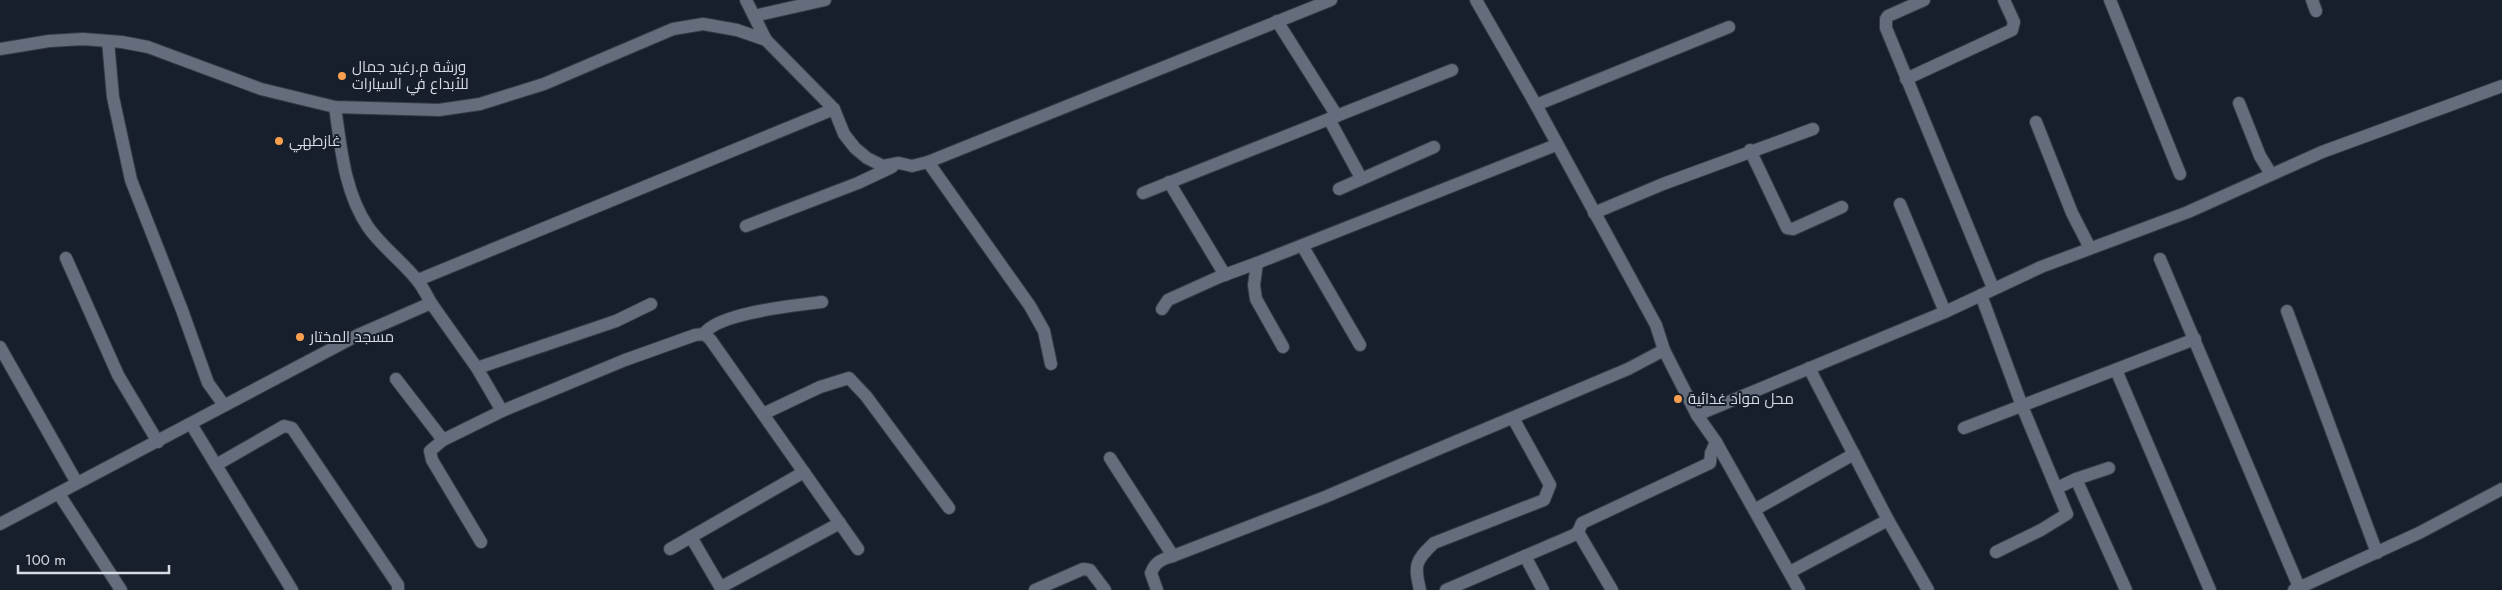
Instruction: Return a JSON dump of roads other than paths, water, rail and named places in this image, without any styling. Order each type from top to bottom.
[{"type":"street","points":[[746,0],[766,40],[834,109],[844,134],[861,153],[883,166],[899,163],[912,166],[928,162],[1331,0]]},
{"type":"street","points":[[754,16],[825,0]]},
{"type":"street","points":[[1476,0],[1536,105],[1556,145],[1656,325],[1664,350],[1697,415],[1716,442],[1756,509],[1799,590]]},
{"type":"street","points":[[1924,0],[1886,18],[1886,28],[1993,288]]},
{"type":"street","points":[[1906,79],[2012,30],[2014,22],[2004,0]]},
{"type":"street","points":[[2110,0],[2180,174]]},
{"type":"street","points":[[1277,21],[1333,117],[1361,178]]},
{"type":"street","points":[[0,49],[49,41],[108,41],[148,47],[261,89],[335,107],[439,110],[480,104],[544,84],[673,29],[703,24],[737,30],[766,40]]},
{"type":"street","points":[[1536,105],[1729,28]]},
{"type":"street","points":[[108,41],[114,97],[131,180],[182,310],[208,383],[224,405]]},
{"type":"street","points":[[1143,193],[1452,70]]},
{"type":"street","points":[[1697,415],[1946,312],[1993,288],[2090,248],[2188,212],[2322,152],[2502,86]]},
{"type":"street","points":[[2239,103],[2260,156],[2271,174]]},
{"type":"street","points":[[335,107],[349,186],[357,208],[369,227],[384,245],[418,280],[431,303],[477,368],[502,411]]},
{"type":"street","points":[[418,280],[834,109]]},
{"type":"street","points":[[2036,122],[2072,213],[2090,248]]},
{"type":"street","points":[[1594,213],[1750,150],[1813,129]]},
{"type":"street","points":[[1162,309],[1168,300],[1225,275],[1303,247],[1556,145]]},
{"type":"street","points":[[1339,189],[1434,147]]},
{"type":"street","points":[[1750,150],[1787,228],[1792,229],[1842,207]]},
{"type":"street","points":[[928,162],[1030,306],[1044,331],[1051,364]]},
{"type":"street","points":[[746,226],[858,182],[899,163]]},
{"type":"street","points":[[1169,182],[1225,275]]},
{"type":"street","points":[[1900,204],[1946,312]]},
{"type":"street","points":[[1303,247],[1360,345]]},
{"type":"street","points":[[66,258],[118,375],[158,442]]},
{"type":"street","points":[[2160,259],[2195,339],[2296,588],[2377,553],[2453,516],[2502,489]]},
{"type":"street","points":[[1257,263],[1254,285],[1256,299],[1283,347]]},
{"type":"street","points":[[1981,295],[2022,406],[2067,514],[2042,530],[1996,552]]},
{"type":"street","points":[[704,334],[708,328],[720,322],[772,308],[822,302]]},
{"type":"street","points":[[1,522],[59,494],[224,405],[358,336],[431,303]]},
{"type":"street","points":[[477,368],[616,321],[651,304]]},
{"type":"street","points":[[2287,311],[2377,553]]},
{"type":"street","points":[[481,542],[432,460],[430,451],[443,440],[502,411],[625,360],[695,335],[704,334],[710,339],[858,549]]},
{"type":"street","points":[[1964,428],[2195,339]]},
{"type":"street","points":[[0,347],[78,483]]},
{"type":"street","points":[[1157,590],[1150,573],[1153,566],[1163,558],[1173,556],[1325,496],[1513,418],[1628,369],[1664,350]]},
{"type":"street","points":[[1809,368],[1924,589]]},
{"type":"street","points":[[2116,370],[2210,590]]},
{"type":"street","points":[[763,414],[820,387],[849,378],[866,396],[949,508]]},
{"type":"street","points":[[396,379],[443,440]]},
{"type":"street","points":[[1420,590],[1416,569],[1420,556],[1434,543],[1544,500],[1550,485],[1513,418]]},
{"type":"street","points":[[191,424],[292,590]]},
{"type":"street","points":[[216,464],[288,425],[292,428],[392,577],[398,590]]},
{"type":"street","points":[[1446,590],[1578,532],[1582,523],[1710,463],[1711,452],[1716,442]]},
{"type":"street","points":[[1756,509],[1854,454]]},
{"type":"street","points":[[1110,458],[1173,556]]},
{"type":"street","points":[[2056,488],[2109,468]]},
{"type":"street","points":[[670,549],[804,472]]},
{"type":"street","points":[[2076,479],[2126,590]]},
{"type":"street","points":[[59,494],[121,590]]},
{"type":"street","points":[[1790,572],[1888,520]]},
{"type":"street","points":[[692,537],[721,589],[840,523]]},
{"type":"street","points":[[1578,532],[1612,590]]},
{"type":"street","points":[[1525,556],[1543,590]]},
{"type":"street","points":[[1035,590],[1083,570],[1090,570],[1105,590]]},
{"type":"place","name":"ورشة م.رغيد جمال للأبداع في السيارات","points":[[342,76]]},
{"type":"place","name":"غازطهي","points":[[279,141]]},
{"type":"place","name":"مسجد المختار","points":[[300,337]]},
{"type":"place","name":"محل مواد غذائية","points":[[1678,399]]}]
